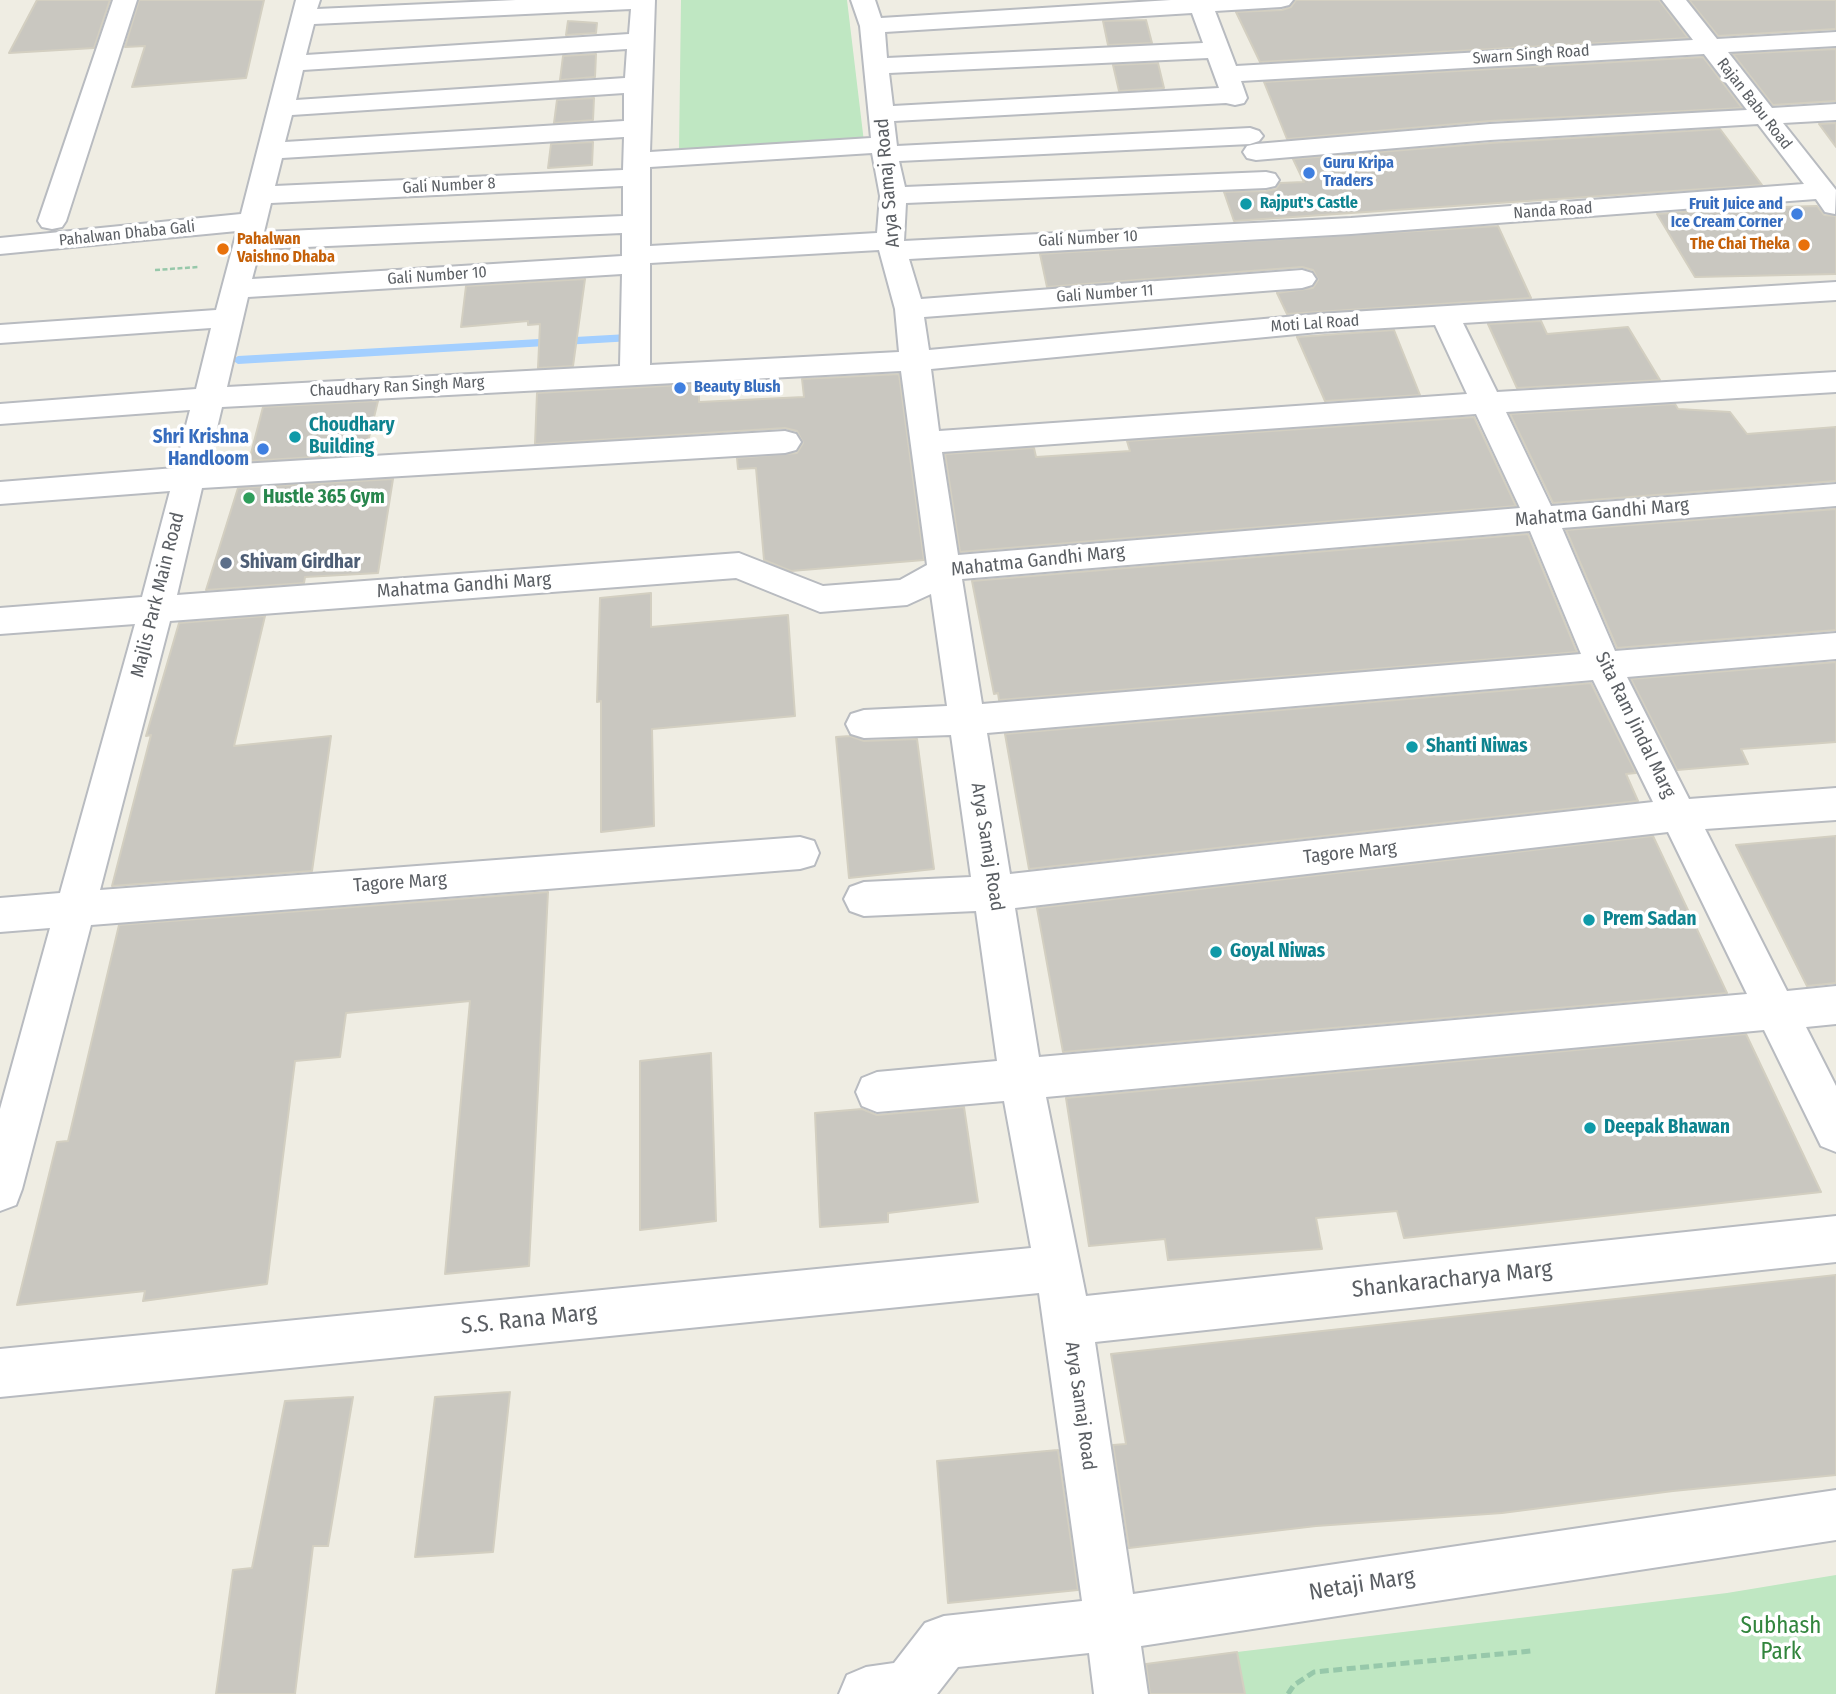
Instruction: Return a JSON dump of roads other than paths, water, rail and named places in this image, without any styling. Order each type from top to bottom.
[{"type":"street","points":[[52,221],[125,0]]},
{"type":"street","points":[[868,13],[1281,0]]},
{"type":"street","name":"Rajan Babu Road","points":[[1674,0],[1761,115],[1826,188]]},
{"type":"street","points":[[307,9],[643,1],[637,85],[639,128],[635,374]]},
{"type":"street","points":[[1201,4],[1318,323]]},
{"type":"street","name":"Majlis Park Main Road","points":[[0,1189],[11,1106],[74,907],[156,610],[186,478],[307,9]]},
{"type":"street","name":"Arya Samaj Road","points":[[868,13],[882,114],[884,149],[893,196],[891,246],[909,309],[925,443],[1021,1079],[1068,1321],[1121,1694]]},
{"type":"street","name":"Swarn Singh Road","points":[[1226,73],[1708,44],[1836,40]]},
{"type":"street","points":[[293,63],[478,49],[640,41]]},
{"type":"street","points":[[876,66],[1226,73]]},
{"type":"street","points":[[882,114],[1226,73]]},
{"type":"street","points":[[282,108],[637,85]]},
{"type":"street","name":"Gali Number 8","points":[[254,219],[638,169],[884,149],[1252,144],[1836,112]]},
{"type":"street","points":[[271,150],[639,128]]},
{"type":"street","points":[[893,196],[1266,180]]},
{"type":"street","name":"Nanda Road","points":[[1283,228],[1826,188]]},
{"type":"street","points":[[254,219],[637,224]]},
{"type":"street","name":"Pahalwan Dhaba Gali","points":[[0,246],[254,219]]},
{"type":"street","name":"Gali Number 10","points":[[0,334],[233,304],[637,259],[1283,228]]},
{"type":"street","name":"Gali Number 11","points":[[909,309],[1302,279]]},
{"type":"street","name":"Moti Lal Road","points":[[794,366],[914,361],[1318,323],[1836,291]]},
{"type":"street","name":"Sita Ram Jindal Marg","points":[[1445,315],[1484,403],[1541,518],[1604,666],[1836,1131]]},
{"type":"street","name":"Chaudhary Ran Singh Marg","points":[[0,414],[208,398],[794,366]]},
{"type":"street","points":[[925,443],[1484,403],[1836,382]]},
{"type":"street","points":[[0,493],[186,478],[785,442]]},
{"type":"street","name":"Mahatma Gandhi Marg","points":[[0,621],[739,565],[820,599],[907,592],[946,569],[1007,561],[1836,495]]},
{"type":"street","points":[[864,724],[968,720],[1836,646]]},
{"type":"street","name":"Tagore Marg","points":[[864,899],[994,893],[1680,815],[1836,804]]},
{"type":"street","name":"Tagore Marg","points":[[0,915],[74,907],[800,853]]},
{"type":"street","points":[[877,1092],[1836,1005]]},
{"type":"street","name":"Shankaracharya Marg","points":[[1068,1321],[1836,1239]]},
{"type":"street","name":"S.S. Rana Marg","points":[[0,1373],[1058,1268]]},
{"type":"street","name":"Netaji Marg","points":[[895,1692],[944,1642],[1111,1624],[1836,1515]]},
{"type":"waterway","points":[[238,360],[628,338]]},
{"type":"place","name":"Guru Kripa Traders","points":[[1309,173]]},
{"type":"place","name":"Rajput's Castle","points":[[1246,204]]},
{"type":"place","name":"Fruit Juice and Ice Cream Corner","points":[[1797,214]]},
{"type":"place","name":"The Chai Theka","points":[[1804,245]]},
{"type":"place","name":"Pahalwan Vaishno Dhaba","points":[[223,249]]},
{"type":"place","name":"Beauty Blush","points":[[680,388]]},
{"type":"place","name":"Choudhary Building","points":[[295,437]]},
{"type":"place","name":"Shri Krishna Handloom","points":[[263,449]]},
{"type":"place","name":"Hustle 365 Gym","points":[[249,498]]},
{"type":"place","name":"Shivam Girdhar","points":[[226,563]]},
{"type":"place","name":"Shanti Niwas","points":[[1412,747]]},
{"type":"place","name":"Prem Sadan","points":[[1589,920]]},
{"type":"place","name":"Goyal Niwas","points":[[1216,952]]},
{"type":"place","name":"Deepak Bhawan","points":[[1590,1128]]},
{"type":"park label","name":"Subhash Park","points":[[1781,1640]]}]
